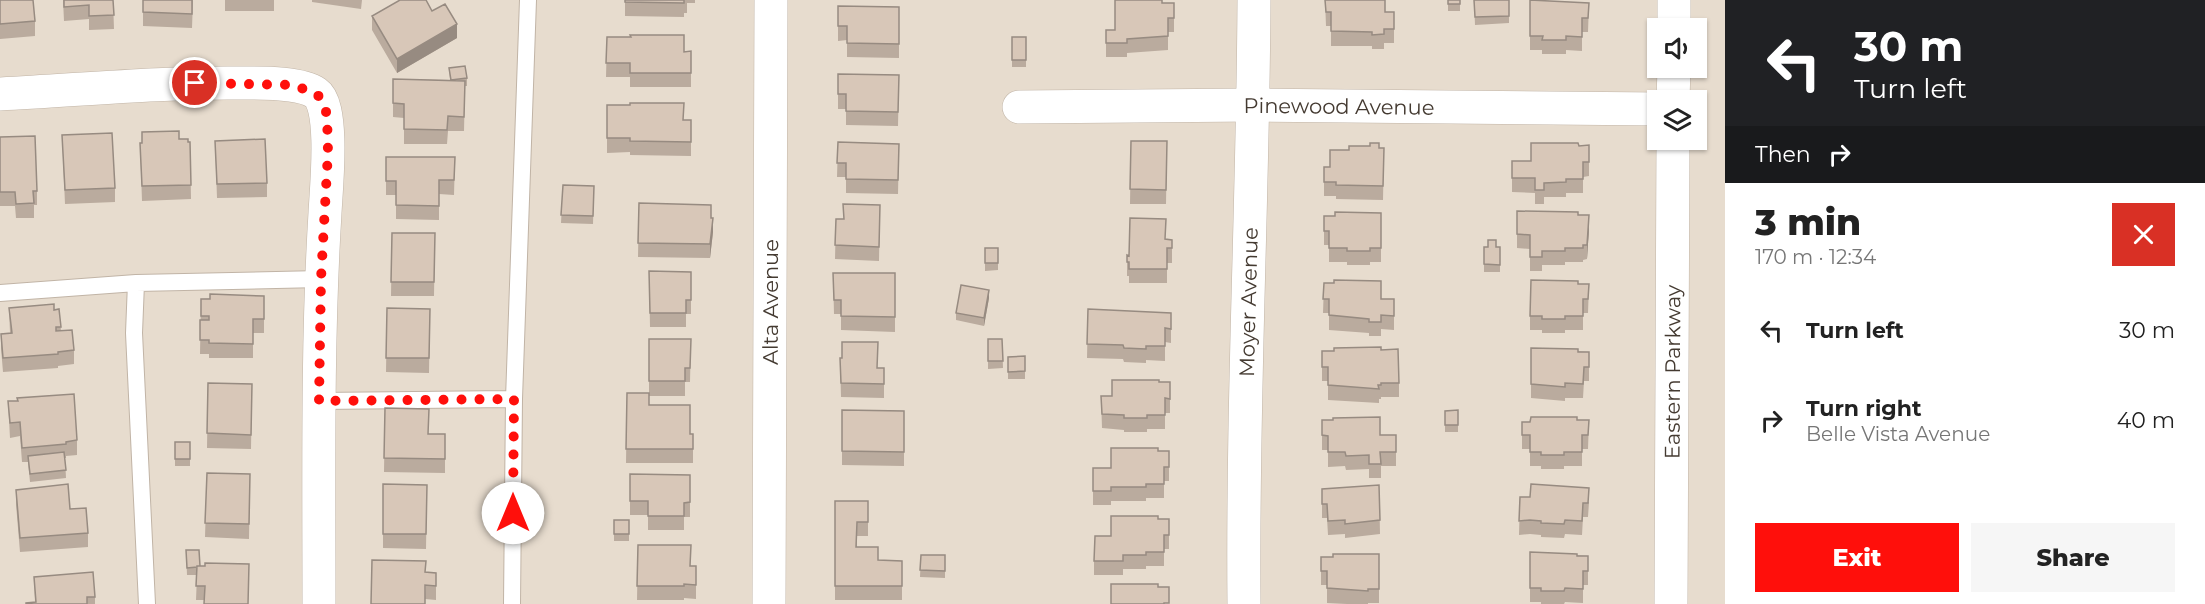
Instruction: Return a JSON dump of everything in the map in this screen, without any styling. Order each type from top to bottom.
[{"type":"street","name":"Alta Avenue","points":[[769,604],[771,0]]},
{"type":"street","name":"Moyer Avenue","points":[[1244,604],[1243,499],[1254,0]]},
{"type":"street","points":[[1674,0],[1674,18]]},
{"type":"street","points":[[0,94],[195,83],[293,85],[317,94],[323,102],[327,115],[328,152],[321,279],[319,604]]},
{"type":"street","name":"Pinewood Avenue","points":[[1019,106],[1253,105],[1647,109]]},
{"type":"street","name":"Eastern Parkway","points":[[1671,604],[1672,150]]},
{"type":"lane","points":[[512,604],[514,399],[528,0]]},
{"type":"lane","points":[[0,293],[136,283],[321,279]]},
{"type":"lane","points":[[136,283],[134,333],[147,604]]},
{"type":"lane","points":[[319,401],[514,399]]},
{"type":"shaded area","points":[[0,0],[1725,0],[1725,604],[0,604]]},
{"type":"building","points":[[0,0],[33,0],[35,21],[0,24]]},
{"type":"building","points":[[64,0],[113,0],[114,15],[89,16],[89,5],[64,7]]},
{"type":"building","points":[[143,0],[192,0],[192,14],[143,12]]},
{"type":"building","points":[[400,0],[426,0],[432,11],[445,4],[457,24],[397,59],[372,16]]},
{"type":"building","points":[[625,0],[684,0],[684,3],[625,2]]},
{"type":"building","points":[[1115,0],[1162,0],[1162,3],[1174,3],[1174,18],[1168,18],[1168,36],[1127,39],[1127,43],[1106,43],[1106,30],[1115,30]]},
{"type":"building","points":[[1325,0],[1385,0],[1385,12],[1394,12],[1394,29],[1384,29],[1384,34],[1372,35],[1372,32],[1331,31],[1331,12],[1326,12]]},
{"type":"building","points":[[1448,0],[1460,0],[1460,4],[1448,4]]},
{"type":"building","points":[[1474,0],[1509,0],[1509,16],[1475,17]]},
{"type":"building","points":[[1530,0],[1589,3],[1588,18],[1582,18],[1582,37],[1566,36],[1566,40],[1542,40],[1543,36],[1530,36]]},
{"type":"building","points":[[838,6],[899,7],[899,44],[847,43],[847,26],[838,26]]},
{"type":"building","points":[[630,35],[684,35],[684,52],[691,51],[691,73],[630,73],[630,63],[606,63],[607,37],[631,37]]},
{"type":"building","points":[[1012,37],[1026,37],[1026,60],[1012,60]]},
{"type":"building","points":[[465,66],[467,78],[451,80],[449,68]]},
{"type":"building","points":[[838,74],[899,75],[898,112],[846,111],[846,94],[838,94]]},
{"type":"building","points":[[393,79],[465,81],[464,117],[448,116],[447,130],[404,129],[404,104],[393,103]]},
{"type":"building","points":[[630,103],[684,103],[683,120],[691,120],[691,142],[630,141],[630,138],[607,138],[607,105],[630,105]]},
{"type":"building","points":[[179,131],[179,139],[188,139],[190,142],[191,185],[142,186],[140,143],[142,143],[142,132]]},
{"type":"building","points":[[112,133],[115,188],[65,190],[62,135]]},
{"type":"building","points":[[35,136],[37,191],[33,191],[34,203],[16,204],[15,192],[0,192],[0,137]]},
{"type":"building","points":[[265,139],[267,183],[217,184],[215,141]]},
{"type":"building","points":[[1131,141],[1167,141],[1166,190],[1130,189]]},
{"type":"building","points":[[838,142],[899,144],[898,180],[846,179],[846,163],[837,163]]},
{"type":"building","points":[[1370,143],[1379,143],[1379,148],[1384,148],[1383,186],[1336,185],[1336,182],[1324,182],[1324,167],[1330,167],[1330,150],[1349,150],[1349,146],[1370,146]]},
{"type":"building","points":[[1531,143],[1589,145],[1589,162],[1583,162],[1583,179],[1544,183],[1544,190],[1535,190],[1535,178],[1512,178],[1512,161],[1531,161]]},
{"type":"building","points":[[386,157],[455,157],[454,180],[439,180],[439,206],[396,205],[396,181],[386,181]]},
{"type":"building","points":[[563,185],[594,186],[593,216],[561,215]]},
{"type":"building","points":[[639,203],[711,205],[711,218],[713,218],[710,244],[638,243]]},
{"type":"building","points":[[843,204],[880,205],[879,247],[835,245],[836,219],[844,219]]},
{"type":"building","points":[[1517,211],[1578,212],[1578,215],[1589,215],[1587,245],[1583,245],[1583,248],[1565,248],[1565,251],[1542,251],[1542,257],[1530,257],[1530,235],[1517,234]]},
{"type":"building","points":[[1335,212],[1381,213],[1381,248],[1370,248],[1370,251],[1347,251],[1347,248],[1329,248],[1329,231],[1324,231],[1324,216],[1335,216]]},
{"type":"building","points":[[1130,218],[1166,219],[1165,239],[1172,240],[1172,248],[1167,248],[1167,269],[1129,269],[1127,255],[1129,256]]},
{"type":"building","points":[[392,233],[435,233],[434,282],[391,282]]},
{"type":"building","points":[[1488,240],[1496,240],[1496,247],[1500,247],[1500,265],[1484,264],[1484,247],[1488,247]]},
{"type":"building","points":[[985,248],[998,248],[998,263],[985,263]]},
{"type":"building","points":[[649,271],[691,272],[691,300],[686,300],[686,313],[650,313]]},
{"type":"building","points":[[833,273],[895,273],[895,317],[841,316],[841,300],[834,300]]},
{"type":"building","points":[[1334,280],[1381,281],[1381,299],[1394,299],[1394,316],[1381,315],[1381,322],[1369,322],[1369,319],[1329,315],[1329,299],[1323,299],[1324,283],[1334,283]]},
{"type":"building","points":[[1531,280],[1578,281],[1578,284],[1589,284],[1588,299],[1583,299],[1583,316],[1542,319],[1542,316],[1530,316]]},
{"type":"building","points":[[961,285],[989,290],[984,318],[956,313]]},
{"type":"building","points":[[210,294],[264,296],[264,319],[253,319],[253,344],[209,343],[209,340],[200,340],[200,320],[209,320],[209,316],[201,316],[201,299],[210,299]]},
{"type":"building","points":[[54,304],[54,310],[59,309],[61,327],[56,327],[56,331],[72,330],[74,350],[58,352],[58,354],[3,358],[1,334],[12,333],[9,308]]},
{"type":"building","points":[[387,308],[430,309],[429,358],[386,358]]},
{"type":"building","points":[[1088,309],[1171,313],[1171,329],[1165,328],[1165,346],[1146,346],[1146,349],[1124,348],[1123,345],[1087,344]]},
{"type":"building","points":[[649,339],[691,339],[690,368],[685,368],[685,381],[649,381]]},
{"type":"building","points":[[988,339],[1002,339],[1003,361],[988,361]]},
{"type":"building","points":[[842,342],[878,342],[877,368],[884,368],[884,384],[841,383]]},
{"type":"building","points":[[1381,347],[1381,350],[1398,349],[1399,383],[1381,383],[1378,385],[1379,389],[1328,385],[1328,367],[1322,367],[1322,351],[1334,351],[1334,348]]},
{"type":"building","points":[[1531,348],[1578,349],[1578,352],[1589,352],[1589,367],[1584,367],[1583,384],[1565,383],[1565,387],[1531,384]]},
{"type":"building","points":[[1025,356],[1025,371],[1008,372],[1008,357]]},
{"type":"building","points":[[1112,380],[1170,382],[1170,399],[1165,398],[1165,415],[1124,418],[1124,415],[1102,414],[1101,396],[1112,396]]},
{"type":"building","points":[[208,383],[252,384],[251,435],[207,433]]},
{"type":"building","points":[[627,393],[649,393],[649,405],[690,405],[690,434],[693,434],[693,449],[626,449]]},
{"type":"building","points":[[74,394],[77,440],[66,442],[66,444],[22,448],[20,422],[10,423],[8,401],[18,401],[17,398]]},
{"type":"building","points":[[385,408],[429,409],[428,434],[445,434],[445,459],[384,458]]},
{"type":"building","points":[[842,410],[904,411],[904,452],[842,451]]},
{"type":"building","points":[[1458,410],[1458,425],[1445,425],[1445,411]]},
{"type":"building","points":[[1380,417],[1380,435],[1396,435],[1396,452],[1380,452],[1381,464],[1369,464],[1369,455],[1346,456],[1345,452],[1328,452],[1328,436],[1322,435],[1322,420]]},
{"type":"building","points":[[1531,417],[1577,417],[1577,420],[1589,420],[1588,435],[1582,435],[1582,452],[1541,455],[1541,452],[1530,452],[1530,435],[1522,435],[1522,422],[1530,422]]},
{"type":"building","points":[[175,442],[190,442],[190,459],[175,459]]},
{"type":"building","points":[[1111,448],[1158,448],[1158,451],[1169,451],[1169,467],[1164,467],[1164,484],[1146,484],[1146,487],[1111,487],[1111,491],[1093,491],[1093,468],[1111,468]]},
{"type":"building","points":[[64,452],[66,470],[30,474],[28,456]]},
{"type":"building","points":[[207,473],[250,474],[249,524],[205,523]]},
{"type":"building","points":[[630,474],[690,475],[690,502],[684,503],[684,516],[648,516],[648,501],[630,501]]},
{"type":"building","points":[[68,484],[70,509],[86,508],[88,533],[20,538],[16,490]]},
{"type":"building","points":[[383,484],[427,485],[426,534],[383,534]]},
{"type":"building","points":[[1531,484],[1589,488],[1588,503],[1583,503],[1582,521],[1565,520],[1564,524],[1519,521],[1520,497],[1530,497]]},
{"type":"building","points":[[1379,485],[1380,520],[1345,524],[1345,520],[1328,521],[1327,504],[1322,504],[1322,489]]},
{"type":"building","points":[[835,501],[868,501],[868,522],[857,522],[856,547],[878,547],[878,560],[902,561],[902,586],[835,586]]},
{"type":"building","points":[[1111,516],[1158,516],[1158,519],[1169,519],[1169,535],[1164,535],[1164,552],[1123,555],[1123,561],[1094,561],[1095,536],[1111,536]]},
{"type":"building","points":[[614,520],[629,520],[629,534],[614,534]]},
{"type":"building","points":[[638,545],[691,545],[690,566],[696,566],[696,585],[637,586]]},
{"type":"building","points":[[186,550],[199,550],[200,566],[187,568]]},
{"type":"building","points":[[1530,552],[1588,556],[1588,571],[1583,571],[1583,589],[1565,588],[1564,591],[1541,591],[1541,588],[1530,588]]},
{"type":"building","points":[[1333,554],[1379,554],[1379,589],[1368,589],[1368,591],[1327,588],[1327,571],[1321,571],[1321,557],[1333,557]]},
{"type":"building","points":[[921,555],[945,555],[945,571],[920,570]]},
{"type":"building","points":[[372,560],[426,561],[425,572],[436,573],[436,586],[425,585],[425,604],[371,604]]},
{"type":"building","points":[[205,563],[249,564],[248,604],[204,604],[205,586],[196,586],[197,566],[205,566]]},
{"type":"building","points":[[93,572],[95,597],[87,597],[87,604],[26,604],[36,602],[34,577]]},
{"type":"building","points":[[1111,584],[1158,584],[1158,587],[1169,587],[1169,603],[1111,604]]},
{"type":"route","points":[[195,83],[293,85],[317,94],[323,102],[327,115],[328,152],[321,279],[319,401],[514,399],[513,513]]}]
